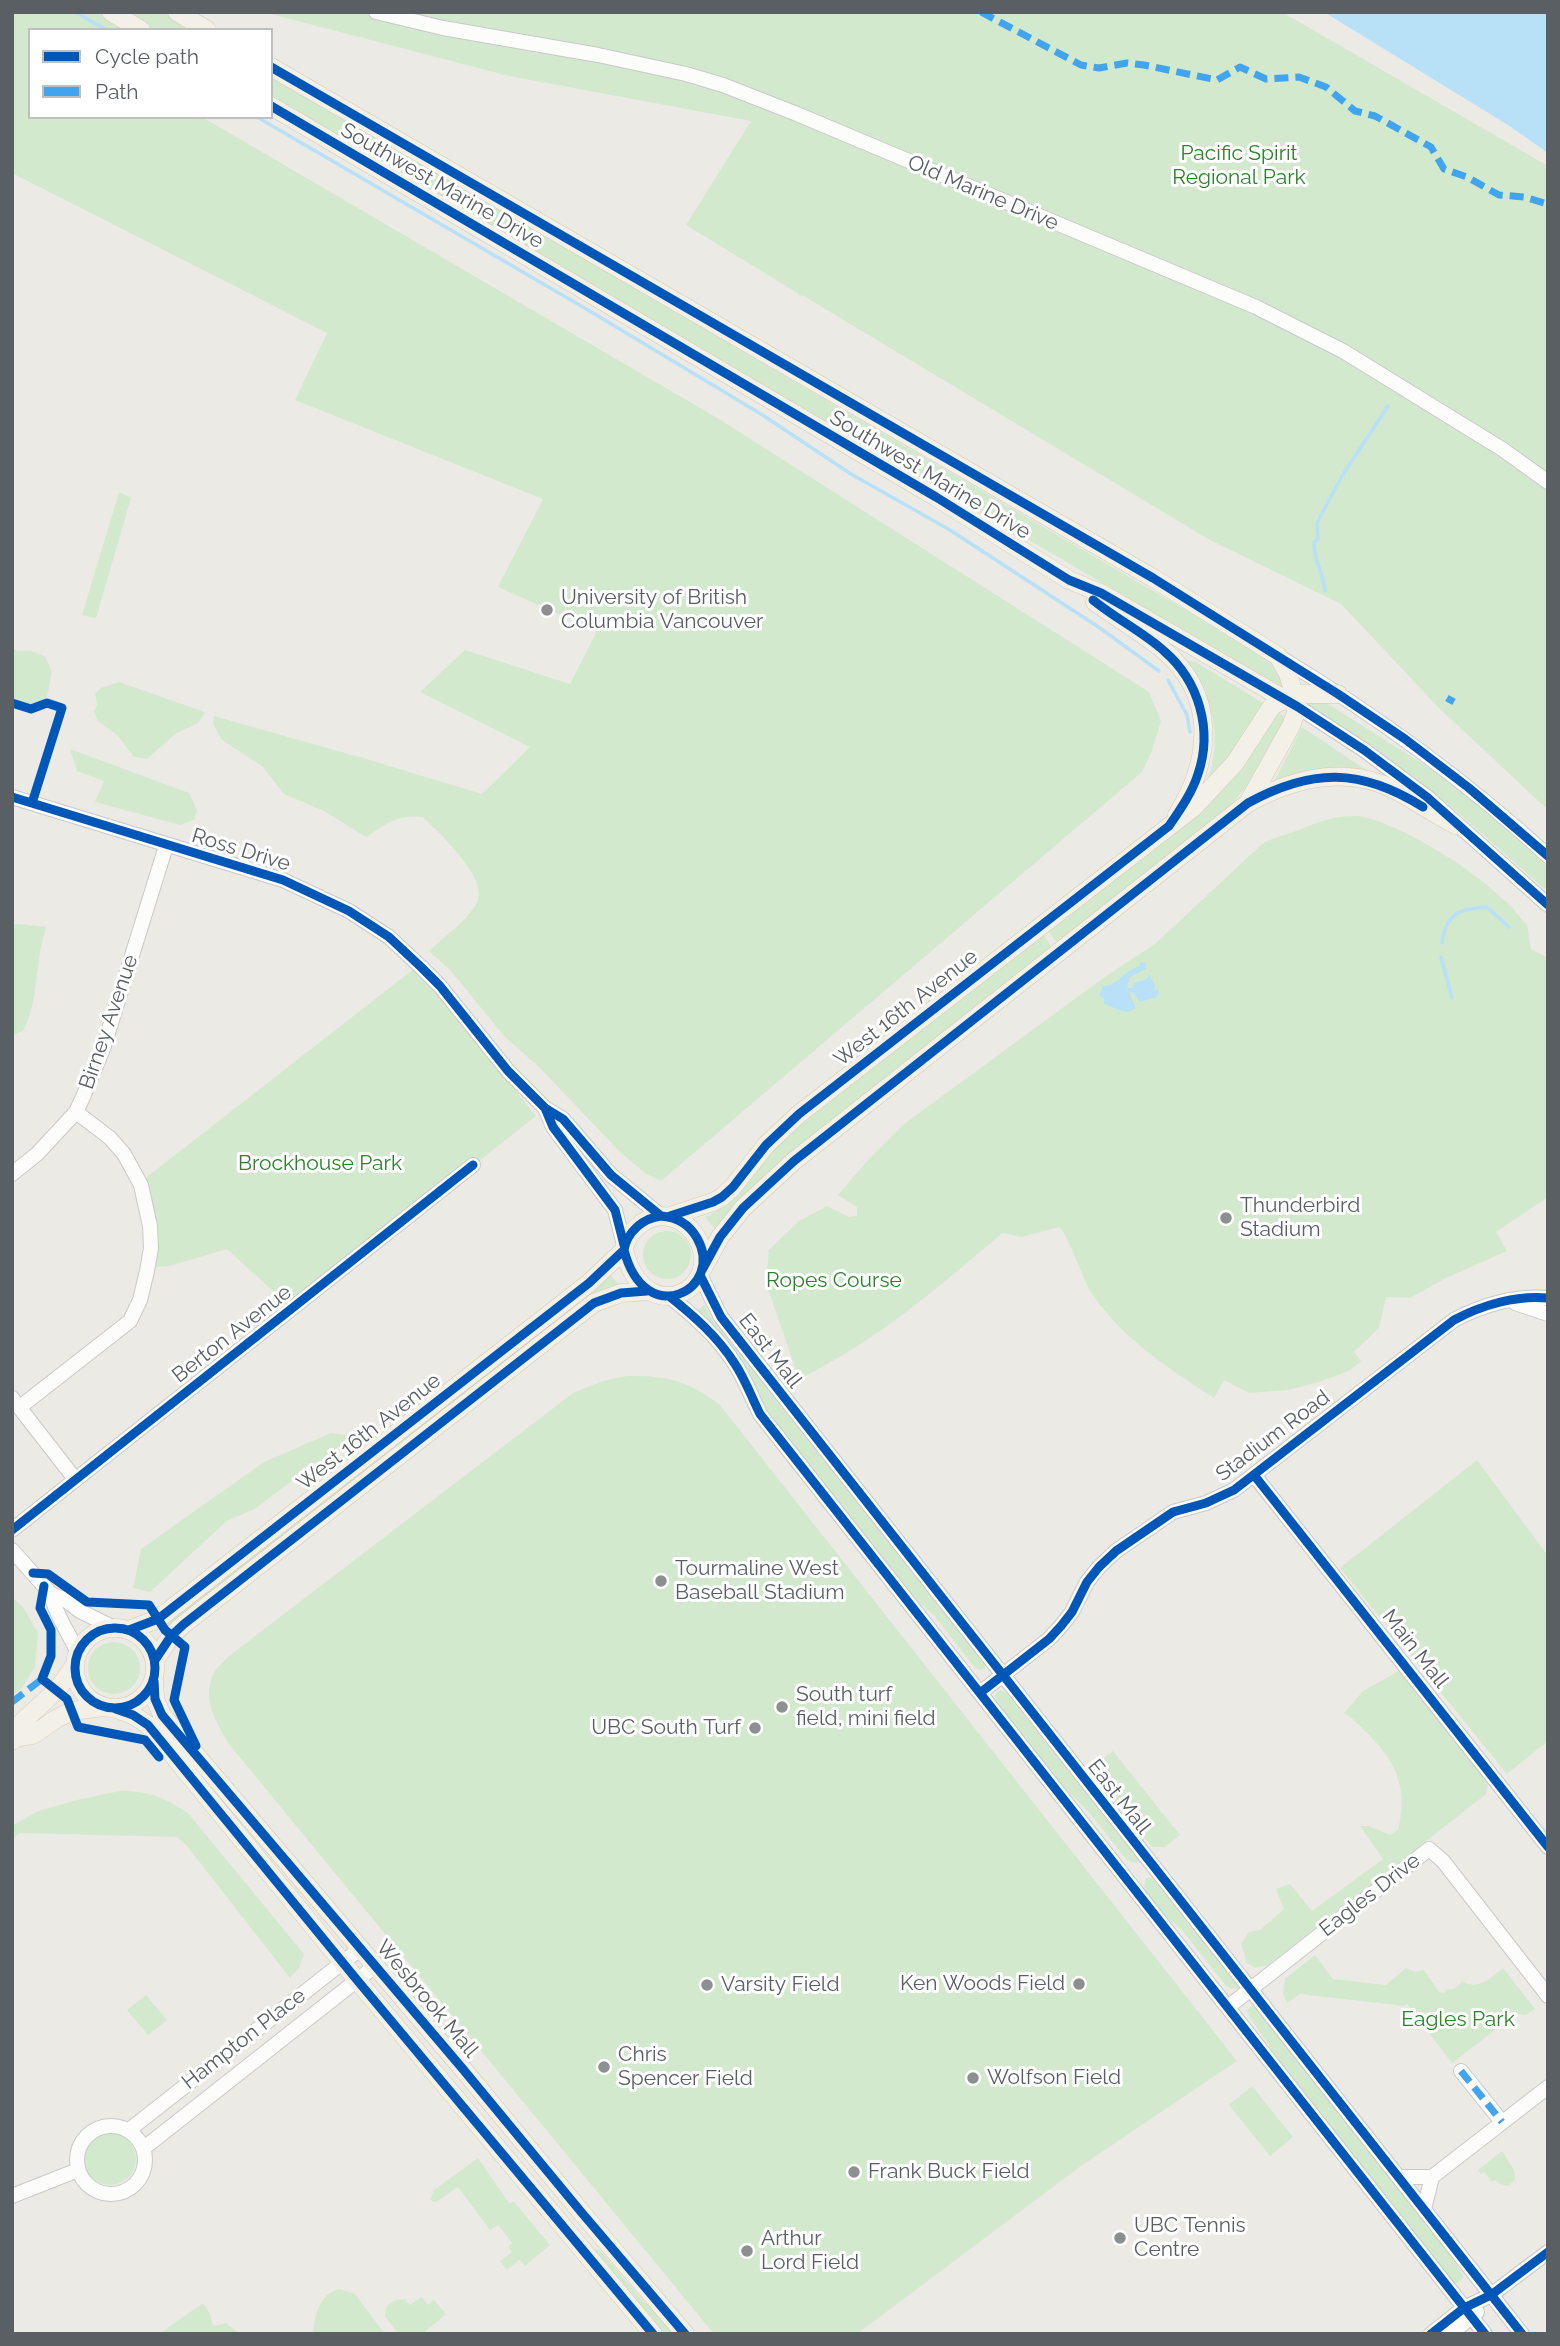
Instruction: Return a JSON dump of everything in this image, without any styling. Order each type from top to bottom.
[{"type":"main road","points":[[111,12],[138,28]]},
{"type":"main road","points":[[177,12],[204,28]]},
{"type":"main road","name":"Southwest Marine Drive","points":[[273,68],[1153,578],[1278,656]]},
{"type":"main road","name":"Southwest Marine Drive","points":[[273,107],[936,498],[1069,580],[1101,593],[1292,700]]},
{"type":"main road","points":[[1069,580],[1097,604],[1161,648],[1177,664],[1195,693],[1204,723],[1201,764],[1188,798],[1169,826]]},
{"type":"main road","points":[[1248,803],[1287,734],[1292,700],[1288,674],[1278,656]]},
{"type":"main road","points":[[1292,700],[1338,694]]},
{"type":"main road","name":"West 16th Avenue","points":[[665,1216],[722,1197],[766,1145],[799,1114],[1193,808],[1234,762],[1272,706],[1292,700]]},
{"type":"main road","points":[[701,1273],[702,1246],[694,1233],[684,1223],[665,1216],[651,1217],[640,1223],[624,1248],[631,1271],[647,1292],[669,1296],[689,1288],[701,1273],[720,1237],[743,1208],[794,1161],[1248,803],[1302,780],[1342,776],[1375,782],[1392,789],[1456,825]]},
{"type":"main road","name":"West 16th Avenue","points":[[120,1629],[158,1619],[579,1291],[624,1248]]},
{"type":"main road","name":"West 16th Avenue","points":[[155,1660],[171,1636],[184,1624],[587,1308],[611,1296],[647,1292]]},
{"type":"main road","points":[[120,1629],[147,1643],[155,1660],[154,1681],[150,1690],[138,1701],[122,1708],[72,1712],[33,1735],[14,1739],[22,1722],[57,1690],[83,1643],[94,1633],[120,1629]]},
{"type":"main road","points":[[76,1659],[76,1678],[83,1692],[94,1703],[108,1708]]},
{"type":"main road","name":"Wesbrook Mall","points":[[154,1681],[155,1699],[162,1715],[685,2334]]},
{"type":"main road","name":"Wesbrook Mall","points":[[108,1708],[133,1715],[148,1725],[653,2334]]},
{"type":"street","name":"Old Marine Drive","points":[[376,12],[443,28],[598,55],[685,74],[723,85],[797,114],[1256,307],[1343,351],[1502,449],[1548,482]]},
{"type":"street","name":"Southwest Marine Drive","points":[[1278,656],[1405,739],[1469,788],[1548,856]]},
{"type":"street","name":"Southwest Marine Drive","points":[[1292,700],[1427,797],[1548,905]]},
{"type":"street","name":"Ross Drive","points":[[12,797],[282,880],[349,911],[389,937],[440,986],[508,1071],[545,1108],[564,1119],[611,1175],[665,1216]]},
{"type":"street","name":"Birney Avenue","points":[[12,1174],[37,1154],[76,1112],[103,1049],[166,846]]},
{"type":"street","name":"Ross Drive","points":[[545,1108],[553,1127],[615,1210],[624,1248]]},
{"type":"street","points":[[75,1479],[16,1403],[130,1321],[140,1300],[151,1248],[150,1226],[141,1185],[124,1154],[110,1138],[76,1112]]},
{"type":"street","name":"Berton Avenue","points":[[12,1530],[473,1165]]},
{"type":"street","name":"East Mall","points":[[701,1273],[720,1317],[1522,2334]]},
{"type":"street","name":"East Mall","points":[[669,1296],[714,1336],[736,1365],[760,1414],[1485,2334]]},
{"type":"street","name":"Stadium Road","points":[[980,1693],[1062,1626],[1087,1582],[1116,1551],[1173,1512],[1221,1497],[1254,1475],[1454,1320],[1480,1307],[1548,1298]]},
{"type":"street","points":[[1511,1301],[1548,1314]]},
{"type":"street","name":"Main Mall","points":[[1254,1475],[1548,1847]]},
{"type":"street","points":[[12,1550],[51,1594],[76,1659]]},
{"type":"street","points":[[51,1594],[64,1598],[80,1611],[120,1629]]},
{"type":"street","name":"Eagles Drive","points":[[1228,2007],[1429,1849],[1443,1861],[1548,1996]]},
{"type":"street","name":"Hampton Place","points":[[129,2130],[360,1948]]},
{"type":"street","name":"Hampton Place","points":[[144,2148],[375,1966]]},
{"type":"street","points":[[1461,2071],[1502,2122]]},
{"type":"street","points":[[1424,2209],[1432,2177],[1548,2087]]},
{"type":"street","points":[[108,2125],[129,2130],[144,2148],[145,2168],[141,2178],[121,2192],[111,2194],[91,2188],[78,2170],[78,2151],[88,2134],[97,2128],[108,2125]]},
{"type":"street","points":[[12,2196],[78,2170]]},
{"type":"street","points":[[1398,2177],[1432,2177]]},
{"type":"street","points":[[1432,2334],[1468,2313],[1548,2252]]},
{"type":"street","points":[[1451,2334],[1468,2313]]},
{"type":"green space","name":"University of British Columbia Vancouver","points":[[12,12],[173,12],[191,28],[28,28],[28,119],[205,119],[719,419],[1149,692],[1161,721],[1142,772],[661,1181],[646,1174],[620,1152],[540,1068],[505,1037],[450,970],[429,951],[469,914],[478,900],[479,890],[469,868],[439,833],[423,817],[414,816],[393,821],[366,837],[324,811],[284,794],[262,766],[222,740],[213,724],[214,716],[482,794],[530,747],[420,692],[465,650],[570,684],[597,631],[498,587],[543,499],[295,400],[327,333],[12,173]]},
{"type":"green space","name":"Pacific Spirit Regional Park","points":[[263,12],[1282,12],[1548,166],[1548,810],[1439,708],[1341,604],[1208,539],[802,295],[800,297],[686,225],[751,121],[509,76]]},
{"type":"green space","points":[[273,77],[1256,651],[1275,665],[1286,690],[273,99]]},
{"type":"green space","points":[[119,492],[131,498],[96,618],[82,615]]},
{"type":"green space","points":[[12,648],[45,656],[52,672],[47,697],[34,705],[12,704]]},
{"type":"green space","points":[[1186,660],[1196,662],[1268,706],[1205,788],[1214,755],[1213,722],[1204,690]]},
{"type":"green space","points":[[119,682],[205,712],[198,723],[175,734],[147,759],[134,757],[118,736],[97,720],[94,711],[97,705],[95,693]]},
{"type":"green space","points":[[1325,702],[1453,783],[1548,867],[1548,892],[1455,810],[1410,775],[1306,703]]},
{"type":"green space","points":[[1279,713],[1288,719],[1262,768],[1225,812],[1059,946],[1048,930],[1177,827]]},
{"type":"green space","points":[[1302,727],[1369,772],[1273,784]]},
{"type":"green space","points":[[70,749],[189,793],[197,810],[194,820],[180,825],[95,802],[104,781],[77,771]]},
{"type":"green space","name":"Ropes Course","points":[[1359,816],[1396,828],[1416,838],[1475,876],[1508,904],[1527,925],[1531,949],[1548,958],[1548,1197],[1496,1232],[1507,1251],[1446,1278],[1410,1298],[1386,1297],[1379,1328],[1354,1352],[1361,1361],[1351,1370],[1288,1390],[1249,1393],[1224,1380],[1214,1398],[1164,1364],[1118,1325],[1092,1294],[1059,1227],[1022,1237],[1002,1233],[879,1331],[799,1379],[766,1283],[769,1250],[799,1221],[827,1206],[849,1217],[857,1216],[857,1207],[838,1195],[904,1124],[1106,976],[1155,944],[1262,844],[1328,819]]},
{"type":"green space","points":[[12,925],[46,927],[30,1014],[23,1031],[12,1036]]},
{"type":"green space","points":[[1043,934],[1053,949],[770,1172],[746,1193],[715,1229],[705,1217],[733,1199],[775,1149],[797,1128]]},
{"type":"green space","name":"Brockhouse Park","points":[[415,968],[442,997],[536,1116],[321,1286],[286,1303],[227,1249],[169,1266],[153,1267],[143,1180]]},
{"type":"green space","points":[[667,1231],[684,1238],[691,1255],[684,1272],[667,1279],[650,1272],[643,1255],[650,1238]]},
{"type":"green space","points":[[610,1275],[618,1284],[604,1289],[580,1306],[396,1449],[394,1446]]},
{"type":"green space","points":[[704,1305],[712,1319],[985,1668],[975,1668],[933,1614],[913,1598],[772,1420],[697,1311]]},
{"type":"green space","points":[[627,1376],[676,1381],[698,1390],[720,1405],[1237,2061],[1081,2166],[857,2334],[714,2334],[228,1743],[212,1710],[210,1683],[215,1671],[229,1656],[573,1393],[603,1381]]},
{"type":"green space","points":[[331,1433],[353,1436],[253,1510],[228,1520],[150,1592],[133,1588],[141,1549],[264,1462]]},
{"type":"green space","points":[[384,1453],[387,1456],[168,1627],[164,1624]]},
{"type":"green space","points":[[1477,1460],[1548,1556],[1548,1741],[1507,1774],[1340,1568]]},
{"type":"green space","points":[[12,1597],[23,1607],[38,1633],[35,1667],[21,1689],[12,1696]]},
{"type":"green space","points":[[114,1642],[133,1649],[140,1668],[133,1687],[114,1694],[95,1687],[88,1668],[95,1649]]},
{"type":"green space","points":[[1399,1671],[1488,1783],[1486,1794],[1268,1965],[1255,1968],[1247,1963],[1241,1944],[1249,1932],[1260,1930],[1284,1909],[1276,1889],[1290,1884],[1312,1911],[1383,1859],[1360,1826],[1369,1826],[1390,1835],[1398,1830],[1402,1802],[1398,1778],[1393,1767],[1379,1745],[1344,1713],[1363,1691]]},
{"type":"green space","points":[[1000,1690],[1006,1692],[1141,1863],[1126,1859],[1087,1810],[1052,1776],[997,1706],[995,1695]]},
{"type":"green space","points":[[1113,1751],[1180,1835],[1165,1847],[1152,1847],[1098,1780],[1097,1766]]},
{"type":"green space","points":[[120,1791],[156,1796],[188,1813],[304,1954],[299,1968],[290,1978],[187,1846],[177,1837],[20,1833],[12,1839],[12,1826],[38,1811]]},
{"type":"green space","points":[[1149,1877],[1239,1987],[1237,1989],[1226,1986],[1181,1929],[1159,1911],[1144,1890],[1145,1879]]},
{"type":"green space","name":"Eagles Park","points":[[1315,1955],[1333,1979],[1386,1985],[1406,1968],[1415,1972],[1424,1970],[1439,1992],[1444,1993],[1447,1989],[1456,1988],[1462,1981],[1474,1985],[1484,1982],[1503,1968],[1535,2009],[1526,2015],[1516,2014],[1452,2063],[1407,2004],[1404,2006],[1300,1994],[1287,2003],[1283,1994],[1285,1979]]},
{"type":"green space","points":[[146,1995],[167,2020],[148,2035],[127,2010]]},
{"type":"green space","points":[[1253,2005],[1449,2253],[1464,2277],[1454,2285],[1287,2072],[1249,2016],[1247,2010]]},
{"type":"green space","points":[[1252,2086],[1293,2137],[1270,2156],[1229,2105]]},
{"type":"green space","points":[[110,2133],[120,2135],[128,2141],[134,2149],[134,2169],[128,2177],[120,2183],[110,2185],[100,2183],[92,2177],[86,2169],[84,2159],[86,2149],[92,2141],[100,2135]]},
{"type":"green space","points":[[1502,2151],[1514,2170],[1515,2180],[1508,2186],[1495,2180],[1492,2182],[1484,2172],[1481,2174],[1478,2170]]},
{"type":"green space","points":[[478,2158],[509,2203],[514,2202],[550,2245],[525,2266],[520,2259],[507,2270],[500,2261],[512,2252],[508,2247],[512,2243],[498,2225],[490,2230],[458,2187],[436,2202],[430,2200],[434,2190]]},
{"type":"green space","points":[[585,2245],[601,2251],[643,2301],[678,2334],[658,2334]]},
{"type":"green space","points":[[339,2289],[355,2294],[385,2334],[313,2334],[322,2301]]},
{"type":"green space","points":[[421,2297],[428,2305],[434,2300],[446,2314],[422,2334],[398,2334],[385,2316],[388,2305],[405,2299],[410,2305]]},
{"type":"green space","points":[[203,2303],[213,2326],[226,2323],[240,2334],[159,2334]]},
{"type":"water","points":[[1324,12],[1548,12],[1548,153],[1508,125]]},
{"type":"water","points":[[1140,962],[1146,963],[1146,969],[1130,977],[1127,988],[1133,988],[1134,983],[1145,980],[1149,975],[1155,985],[1154,990],[1159,990],[1157,997],[1140,1002],[1133,992],[1129,993],[1136,1008],[1128,1012],[1104,1004],[1104,998],[1099,996],[1103,986],[1114,983],[1140,966]]},
{"type":"waterway","points":[[75,12],[103,28]]},
{"type":"waterway","points":[[260,119],[588,310],[761,414],[851,474],[950,530],[1097,626],[1159,671]]},
{"type":"waterway","points":[[1325,591],[1314,548],[1314,542],[1318,539],[1317,523],[1342,476],[1388,406]]},
{"type":"waterway","points":[[1168,680],[1187,715],[1190,732]]},
{"type":"waterway","points":[[1442,943],[1451,919],[1469,909],[1487,907],[1509,927]]},
{"type":"waterway","points":[[1441,957],[1452,998]]},
{"type":"marked path","points":[[981,12],[1081,65],[1099,68],[1127,63],[1217,80],[1240,67],[1266,79],[1299,77],[1326,87],[1355,111],[1375,116],[1431,147],[1444,169],[1467,177],[1499,195],[1524,197],[1548,204]]},
{"type":"marked path","points":[[1447,698],[1454,702]]},
{"type":"marked path","points":[[12,1702],[42,1679]]},
{"type":"marked path","points":[[1461,2071],[1502,2122]]},
{"type":"cycle path","points":[[273,68],[1153,578],[1405,739],[1469,788],[1548,856]]},
{"type":"cycle path","points":[[273,107],[936,497],[1069,580],[1101,593],[1298,707],[1364,750],[1427,797],[1548,905]]},
{"type":"cycle path","points":[[670,1216],[722,1197],[766,1145],[799,1114],[1169,826],[1198,774],[1204,740],[1200,707],[1176,663],[1147,638],[1093,600]]},
{"type":"cycle path","points":[[12,703],[31,709],[47,703],[62,708],[32,803]]},
{"type":"cycle path","points":[[702,1270],[720,1237],[743,1208],[794,1161],[1248,803],[1294,783],[1336,777],[1378,785],[1423,807]]},
{"type":"cycle path","points":[[12,797],[283,880],[349,911],[389,937],[421,967],[440,986],[508,1071],[545,1108],[563,1119],[611,1175],[661,1216]]},
{"type":"cycle path","points":[[545,1108],[553,1127],[615,1210],[624,1245]]},
{"type":"cycle path","points":[[12,1530],[473,1165]]},
{"type":"cycle path","points":[[661,1216],[686,1225],[697,1238],[703,1257],[701,1273],[692,1286],[679,1294],[664,1296],[648,1290],[634,1275],[624,1250],[637,1227],[661,1216]]},
{"type":"cycle path","points":[[129,1630],[158,1619],[589,1283],[624,1250]]},
{"type":"cycle path","points":[[700,1275],[721,1317],[1522,2334]]},
{"type":"cycle path","points":[[155,1660],[171,1636],[184,1624],[594,1303],[621,1293],[647,1291]]},
{"type":"cycle path","points":[[669,1296],[721,1345],[739,1370],[760,1414],[1485,2334]]},
{"type":"cycle path","points":[[980,1693],[1049,1639],[1072,1612],[1087,1582],[1116,1551],[1173,1512],[1206,1503],[1234,1490],[1454,1320],[1500,1302],[1548,1298]]},
{"type":"cycle path","points":[[1254,1475],[1548,1847]]},
{"type":"cycle path","points":[[33,1573],[48,1574],[87,1602],[149,1605],[165,1630],[185,1647],[174,1700],[196,1746]]},
{"type":"cycle path","points":[[44,1586],[40,1608],[51,1630],[51,1656],[42,1679],[67,1699],[78,1727],[145,1740],[159,1757]]},
{"type":"cycle path","points":[[107,1628],[123,1628],[144,1639],[155,1660],[155,1668],[155,1676],[144,1697],[123,1708],[107,1708],[93,1702],[81,1690],[75,1676],[75,1660],[81,1646],[93,1634],[107,1628]]},
{"type":"cycle path","points":[[154,1681],[155,1699],[162,1715],[685,2334]]},
{"type":"cycle path","points":[[113,1708],[133,1715],[148,1725],[653,2334]]},
{"type":"cycle path","points":[[1431,2334],[1464,2308],[1491,2295],[1548,2252]]},
{"type":"place","name":"University of British Columbia Vancouver","points":[[547,610]]},
{"type":"place","name":"Thunderbird Stadium","points":[[1226,1218]]},
{"type":"place","name":"Tourmaline West Baseball Stadium","points":[[661,1581]]},
{"type":"place","name":"South turf field, mini field","points":[[782,1707]]},
{"type":"place","name":"UBC South Turf","points":[[755,1728]]},
{"type":"place","name":"Ken Woods Field","points":[[1079,1984]]},
{"type":"place","name":"Varsity Field","points":[[707,1985]]},
{"type":"place","name":"Chris Spencer Field","points":[[604,2067]]},
{"type":"place","name":"Wolfson Field","points":[[973,2078]]},
{"type":"place","name":"Frank Buck Field","points":[[854,2172]]},
{"type":"place","name":"UBC Tennis Centre","points":[[1120,2238]]},
{"type":"place","name":"Arthur Lord Field","points":[[747,2251]]}]
